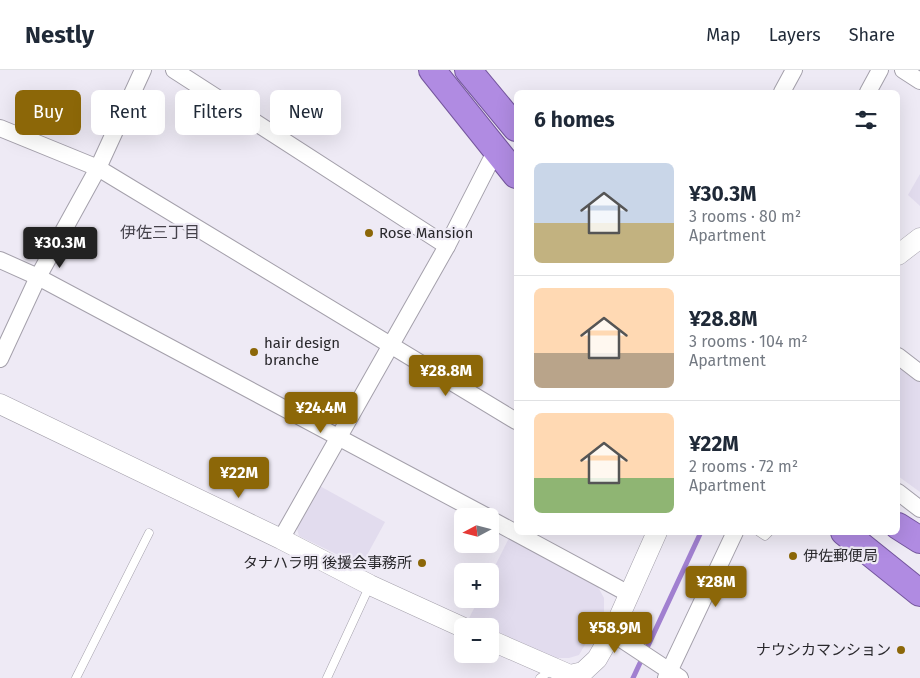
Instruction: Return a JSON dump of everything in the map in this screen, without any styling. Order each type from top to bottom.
[{"type":"highway","points":[[432,70],[514,172]]},
{"type":"highway","points":[[468,70],[514,126]]},
{"type":"highway","points":[[900,527],[920,540]]},
{"type":"highway","points":[[848,535],[920,593]]},
{"type":"street","points":[[0,358],[38,277],[98,168],[143,70]]},
{"type":"street","points":[[174,70],[447,246]]},
{"type":"street","points":[[783,90],[794,70]]},
{"type":"street","points":[[869,90],[880,70]]},
{"type":"street","points":[[903,70],[920,81]]},
{"type":"street","points":[[0,128],[98,168],[514,420]]},
{"type":"street","points":[[280,538],[392,346],[447,246],[496,150]]},
{"type":"street","points":[[900,253],[920,238]]},
{"type":"street","points":[[0,260],[38,277],[471,508]]},
{"type":"street","points":[[900,358],[920,373]]},
{"type":"street","points":[[0,404],[280,538],[370,585],[454,624]]},
{"type":"street","points":[[900,494],[920,509]]},
{"type":"street","points":[[499,524],[514,532]]},
{"type":"street","points":[[519,535],[628,594]]},
{"type":"street","points":[[499,645],[561,676],[583,672],[597,659],[612,633],[656,535]]},
{"type":"street","points":[[612,633],[672,676],[734,535]]},
{"type":"lane","points":[[76,678],[150,533]]},
{"type":"lane","points":[[327,678],[370,585]]},
{"type":"shaded area","points":[[920,174],[920,206],[908,195]]},
{"type":"shaded area","points":[[900,364],[920,379],[920,492],[900,477]]},
{"type":"shaded area","points":[[318,485],[385,522],[361,566],[299,536],[296,525]]},
{"type":"shaded area","points":[[509,538],[589,580],[598,587],[604,598],[604,612],[579,655],[569,658],[553,658],[499,632],[499,618],[469,618],[474,608],[499,608],[499,563],[496,563]]},
{"type":"waterway","points":[[633,678],[700,535]]},
{"type":"place","name":"Rose Mansion","points":[[369,233]]},
{"type":"place","name":"hair design branche","points":[[254,352]]},
{"type":"place","name":"伊佐郵便局","points":[[793,556]]},
{"type":"place","name":"タナハラ明 後援会事務所","points":[[422,563]]},
{"type":"place","name":"ナウシカマンション","points":[[901,650]]},
{"type":"district","name":"伊佐三丁目","points":[[160,232]]}]
